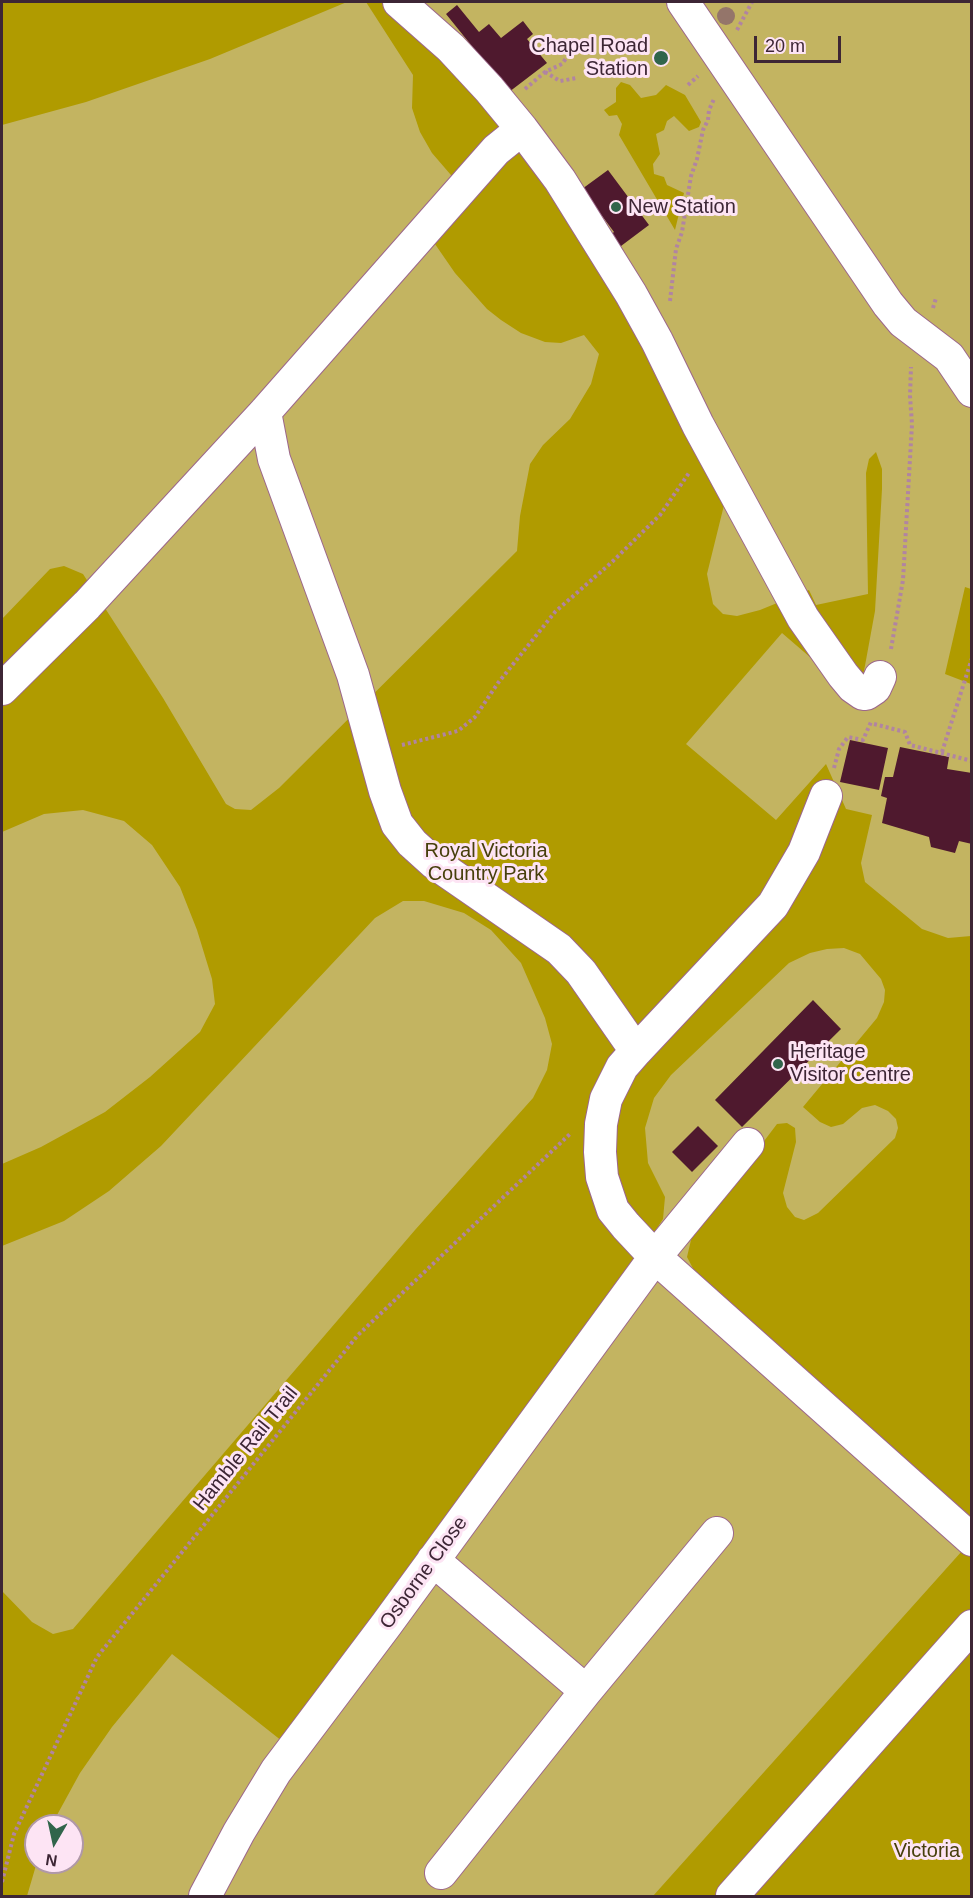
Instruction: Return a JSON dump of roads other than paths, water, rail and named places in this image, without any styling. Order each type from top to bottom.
[{"type":"lane","points":[[399,2],[451,48],[513,118],[560,180],[631,294],[803,618],[843,675],[853,687],[863,694],[875,688],[880,677]]},
{"type":"lane","points":[[683,2],[733,72],[896,315],[949,357],[972,391]]},
{"type":"lane","points":[[2,689],[87,605],[265,412],[496,150],[513,118]]},
{"type":"lane","points":[[265,412],[274,459],[353,675],[385,791],[398,824],[412,843],[433,862],[559,949],[581,972],[636,1050]]},
{"type":"lane","points":[[826,796],[804,852],[773,905],[636,1050],[622,1068],[606,1099],[601,1124],[601,1168],[613,1210],[655,1257],[972,1540]]},
{"type":"lane","name":"Osborne Close","points":[[205,1896],[239,1832],[276,1771],[655,1257],[748,1144]]},
{"type":"lane","points":[[441,1873],[586,1691],[717,1533]]},
{"type":"lane","points":[[433,1560],[586,1691]]},
{"type":"lane","points":[[732,1896],[972,1626]]},
{"type":"place","name":"Chapel Road Station","points":[[661,58]]},
{"type":"place","name":"New Station","points":[[616,207]]},
{"type":"place","name":"Heritage Visitor Centre","points":[[778,1064]]},
{"type":"park label","name":"Royal Victoria Country Park","points":[[486,862]]},
{"type":"park label","name":"Victoria","points":[[927,1851]]}]
